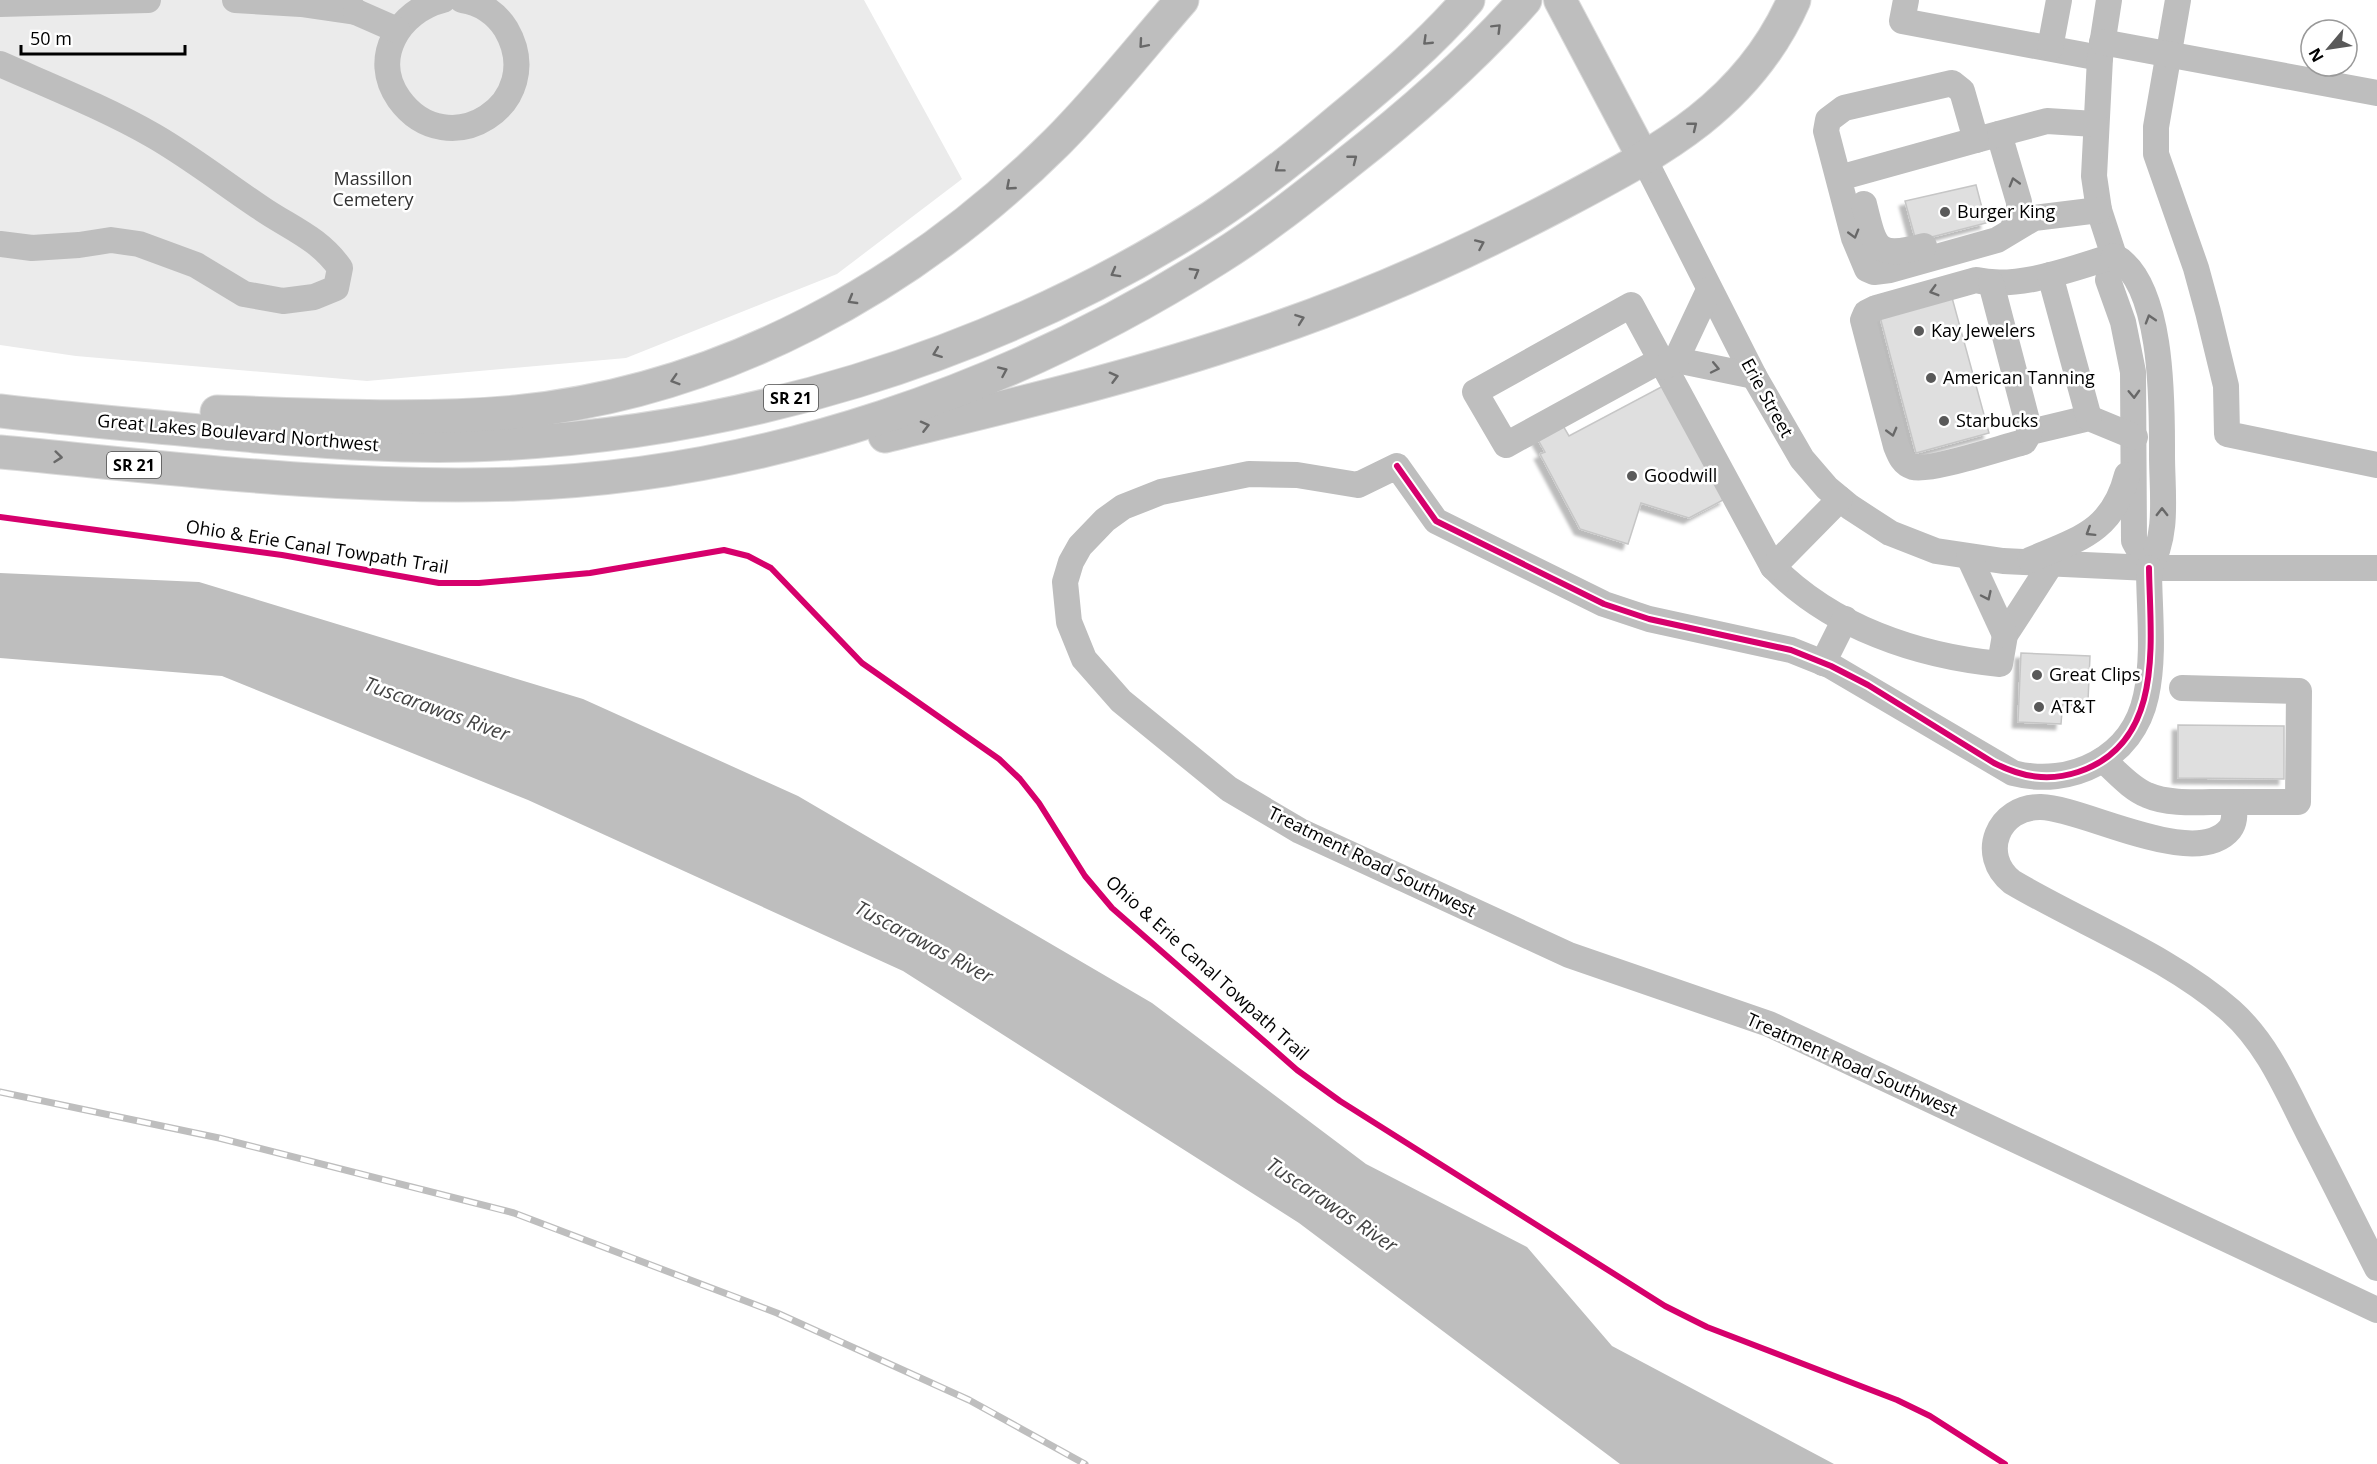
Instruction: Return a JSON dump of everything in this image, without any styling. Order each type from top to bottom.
[{"type":"highway","points":[[14,412],[95,407],[382,418],[507,412],[582,403],[656,385],[713,366],[768,344],[854,299],[896,274],[975,216],[1059,140],[1182,0]]},
{"type":"highway","name":"Great Lakes Boulevard Northwest","points":[[14,412],[321,443],[470,445],[610,436],[672,426],[738,412],[861,379],[969,341],[1087,288],[1212,216],[1314,141],[1365,99],[1468,0]]},
{"type":"highway","name":"Great Lakes Boulevard Northwest","points":[[0,452],[267,477],[401,484],[518,484],[601,477],[754,452],[890,416],[990,377],[1065,343],[1122,315],[1218,258],[1274,220],[1376,141],[1427,97],[1525,0]]},
{"type":"highway","points":[[267,477],[315,488],[451,503],[516,501],[647,487],[807,456],[1015,403],[1250,338],[1375,292],[1509,231],[1644,159],[1679,137],[1728,95],[1770,45],[1794,0]]},
{"type":"main road","name":"Erie Street","points":[[1560,0],[1644,159]]},
{"type":"street","points":[[0,4],[148,0]]},
{"type":"street","points":[[236,0],[350,6],[397,30]]},
{"type":"street","points":[[443,0],[427,4],[410,15],[397,30],[389,50],[388,72],[395,93],[408,111],[426,123],[447,128],[468,127],[488,118],[504,103],[514,84],[517,63],[513,41],[502,22],[486,8],[464,0]]},
{"type":"street","points":[[1906,0],[1902,21],[2050,48],[2169,54],[2377,93]]},
{"type":"street","points":[[2050,48],[2059,0]]},
{"type":"street","points":[[2109,0],[2101,50],[2095,124],[2094,176],[2099,210],[2114,256],[2108,280],[2130,355],[2134,441],[2134,541],[2149,568]]},
{"type":"street","points":[[2178,0],[2156,128],[2157,154],[2196,268],[2208,312],[2226,386],[2227,434],[2377,465]]},
{"type":"street","points":[[0,64],[57,88],[152,135],[205,167],[229,187],[328,250],[340,268],[336,288],[314,297],[283,302],[244,294],[196,265],[139,244],[111,240],[32,248],[0,244]]},
{"type":"street","points":[[2012,230],[2019,213],[2019,202],[1988,137],[1962,91],[1952,83],[1844,108],[1831,117],[1826,127],[1847,175],[1861,260],[1870,271],[1898,268],[1997,240],[2034,218],[2099,210]]},
{"type":"street","points":[[1847,175],[2047,121],[2095,124]]},
{"type":"street","name":"Erie Street","points":[[1644,159],[1754,376],[1802,459],[1840,499],[1869,520],[1905,540],[1936,551],[1969,558],[2149,568],[2377,568]]},
{"type":"street","points":[[1991,283],[2030,432],[2024,442],[1929,467],[1910,466],[1902,459],[1896,446],[1866,334],[1864,318],[1867,312],[1976,280],[1991,283],[2050,275],[2114,256]]},
{"type":"street","points":[[2114,256],[2126,264],[2136,278],[2153,329],[2161,372],[2162,536],[2149,568]]},
{"type":"street","points":[[2050,275],[2089,418]]},
{"type":"street","points":[[1709,290],[1667,362],[1506,445],[1475,392],[1631,305],[1667,362],[1773,567],[1794,589],[1820,607],[1883,637],[1959,660],[2000,664],[2005,635],[2051,564]]},
{"type":"street","points":[[1667,362],[1754,376]]},
{"type":"street","points":[[2030,432],[2089,418],[2134,441]]},
{"type":"street","points":[[2024,562],[2083,537],[2106,520],[2122,495],[2134,441]]},
{"type":"street","name":"Treatment Road Southwest","points":[[2149,568],[2150,642],[2146,696],[2135,724],[2115,750],[2103,760],[2070,775],[2032,777],[2013,772],[1868,685],[1791,650],[1649,619],[1604,604],[1436,521],[1397,466],[1358,485],[1297,475],[1249,474],[1161,492],[1123,507],[1105,520],[1080,546],[1071,562],[1065,582],[1068,622],[1084,659],[1121,701],[1229,789],[1300,831],[1569,955],[1769,1024],[2377,1310]]},
{"type":"street","points":[[1773,567],[1840,499]]},
{"type":"street","points":[[1969,558],[2005,635]]},
{"type":"street","points":[[1823,663],[1845,619]]},
{"type":"street","points":[[2103,760],[2132,786],[2147,795],[2169,800],[2298,802],[2299,691],[2182,688]]},
{"type":"street","points":[[2235,802],[2234,820],[2230,828],[2218,838],[2199,842],[2180,842],[2139,836],[2055,809],[2033,807],[2016,813],[2003,823],[1994,842],[1995,856],[2001,870],[2012,882],[2170,969],[2231,1011],[2254,1035],[2276,1068],[2377,1268]]},
{"type":"green space","name":"Massillon Cemetery","points":[[0,0],[864,0],[962,179],[837,274],[626,358],[367,381],[76,356],[0,345]]},
{"type":"water","name":"Tuscarawas River","points":[[0,573],[199,582],[583,699],[798,796],[1152,1003],[1366,1164],[1527,1247],[1612,1346],[1834,1464],[1620,1464],[1299,1223],[903,971],[528,800],[222,676],[0,658]]},
{"type":"building","name":"Burger King","points":[[1976,185],[1986,223],[1916,241],[1905,201]]},
{"type":"building","points":[[1951,294],[1989,433],[1916,453],[1879,313]]},
{"type":"building","name":"Goodwill","points":[[1665,385],[1725,499],[1689,518],[1641,503],[1628,544],[1580,529],[1540,454],[1545,452],[1537,438],[1562,424],[1569,436]]},
{"type":"building","points":[[2021,653],[2090,656],[2088,701],[2063,699],[2061,724],[2018,722]]},
{"type":"building","points":[[2178,725],[2284,726],[2284,779],[2178,778]]},
{"type":"railway","points":[[0,1092],[219,1138],[514,1213],[777,1313],[969,1400],[1085,1464]]},
{"type":"cycle path","points":[[1397,466],[1436,521],[1604,604],[1649,619],[1791,650],[1831,666],[1868,685],[1994,763],[2025,775],[2056,777],[2078,772],[2106,758],[2126,738],[2139,714],[2147,686],[2151,626],[2149,568]]},
{"type":"cycle path","name":"Ohio & Erie Canal Towpath Trail","points":[[0,517],[282,555],[439,583],[479,583],[590,573],[724,550],[748,556],[771,568],[862,663],[999,759],[1020,779],[1039,803],[1085,876],[1112,908],[1297,1070],[1340,1101],[1665,1306],[1707,1327],[1897,1400],[1930,1416],[2005,1464]]},
{"type":"place","name":"Burger King","points":[[1945,212]]},
{"type":"place","name":"Kay Jewelers","points":[[1919,331]]},
{"type":"place","name":"American Tanning","points":[[1931,378]]},
{"type":"place","name":"Starbucks","points":[[1944,421]]},
{"type":"place","name":"Goodwill","points":[[1632,476]]},
{"type":"place","name":"Great Clips","points":[[2037,675]]},
{"type":"place","name":"AT&T","points":[[2039,707]]}]
